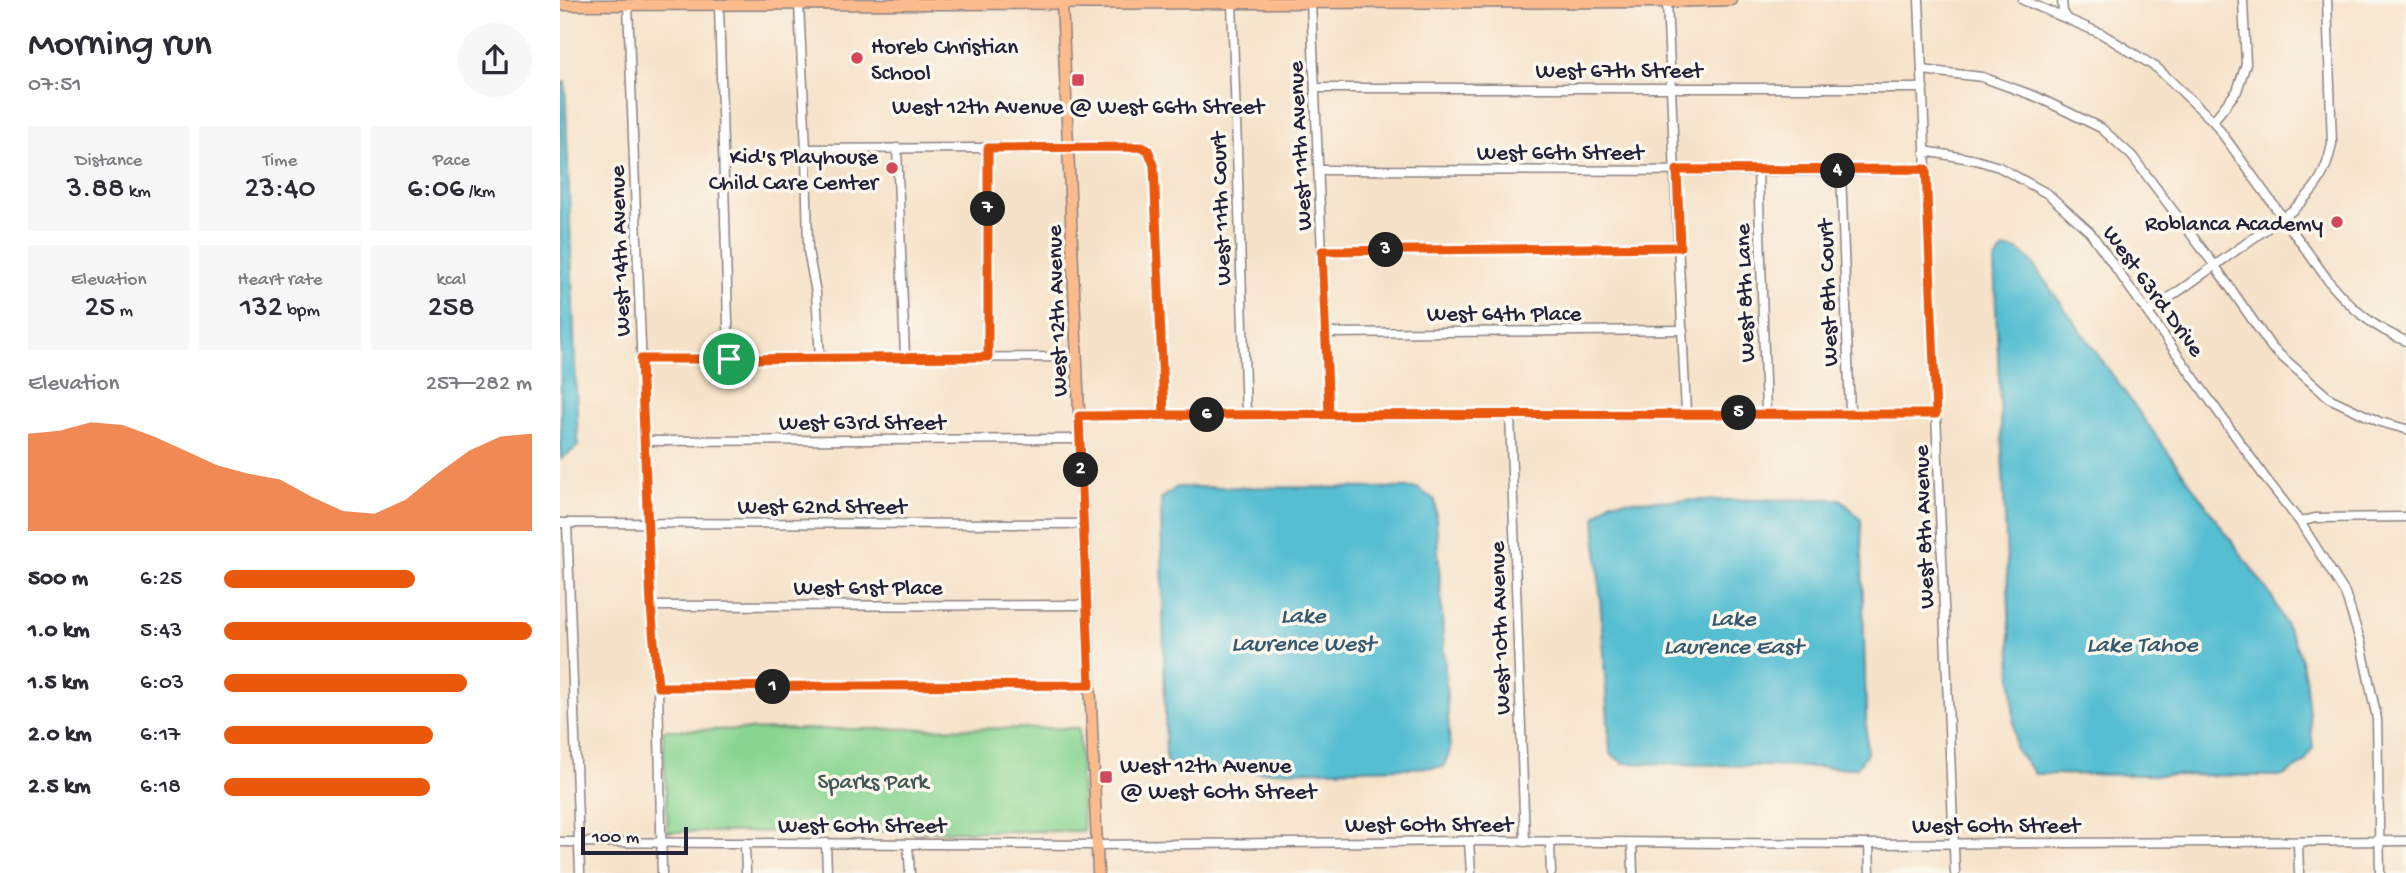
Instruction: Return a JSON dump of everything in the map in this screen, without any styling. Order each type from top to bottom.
[{"type":"main road","points":[[560,5],[586,2],[628,5],[799,5],[1731,0]]},
{"type":"main road","name":"West 12th Avenue","points":[[1062,2],[1098,873]]},
{"type":"street","name":"West 8th Avenue","points":[[1919,0],[1955,873]]},
{"type":"street","points":[[2023,0],[2102,34],[2157,68],[2213,121],[2350,306],[2372,324],[2406,341]]},
{"type":"street","points":[[2062,0],[2063,12],[2067,18]]},
{"type":"street","points":[[2213,121],[2237,91],[2246,64],[2243,0]]},
{"type":"street","points":[[2148,313],[2313,192],[2328,166],[2332,144],[2327,0]]},
{"type":"street","name":"West 11th Court","points":[[1232,2],[1246,415]]},
{"type":"street","name":"West 11th Avenue","points":[[1311,2],[1329,414]]},
{"type":"street","points":[[1667,2],[1677,170],[1686,413]]},
{"type":"street","name":"West 14th Avenue","points":[[628,5],[651,606],[658,687],[662,873]]},
{"type":"street","points":[[719,5],[729,359]]},
{"type":"street","points":[[799,5],[808,250],[816,293],[820,358]]},
{"type":"street","points":[[1922,71],[1982,77],[2037,97],[2101,128],[2132,156],[2215,266],[2272,348],[2294,370],[2329,398],[2380,422],[2406,429]]},
{"type":"street","name":"West 67th Street","points":[[1315,88],[1923,88]]},
{"type":"street","points":[[806,149],[1142,147],[1148,150],[1154,165],[1164,415]]},
{"type":"street","points":[[897,148],[905,358]]},
{"type":"street","points":[[988,148],[988,357]]},
{"type":"street","name":"West 63rd Drive","points":[[1925,151],[1999,167],[2048,194],[2090,232],[2266,479],[2300,522],[2345,593],[2361,643],[2377,719],[2380,873]]},
{"type":"street","name":"West 66th Street","points":[[1319,170],[1926,169]]},
{"type":"street","name":"West 8th Lane","points":[[1758,170],[1766,413]]},
{"type":"street","name":"West 8th Court","points":[[1842,171],[1850,414]]},
{"type":"street","points":[[1322,251],[1680,247]]},
{"type":"street","name":"West 64th Place","points":[[1326,332],[1683,330]]},
{"type":"street","points":[[641,359],[1077,357]]},
{"type":"street","name":"West 10th Avenue","points":[[1510,414],[1525,842]]},
{"type":"street","points":[[1079,416],[1936,414]]},
{"type":"street","name":"West 63rd Street","points":[[644,441],[1080,439]]},
{"type":"street","points":[[2300,522],[2315,518],[2406,517]]},
{"type":"street","points":[[564,523],[580,873]]},
{"type":"street","name":"West 62nd Street","points":[[564,523],[1084,524]]},
{"type":"street","name":"West 61st Place","points":[[651,606],[1085,605]]},
{"type":"street","points":[[658,687],[1090,685]]},
{"type":"street","points":[[1469,841],[1471,873]]},
{"type":"street","name":"West 60th Street","points":[[560,842],[1097,845],[1469,841],[1869,844],[2406,841]]},
{"type":"street","points":[[1550,842],[1551,873]]},
{"type":"street","points":[[2298,842],[2299,873]]},
{"type":"street","points":[[826,843],[827,873]]},
{"type":"street","points":[[1632,843],[1633,873]]},
{"type":"street","points":[[745,844],[746,873]]},
{"type":"street","points":[[908,844],[910,873]]},
{"type":"street","points":[[1869,844],[1870,873]]},
{"type":"green space","name":"Sparks Park","points":[[1079,728],[1083,831],[668,832],[663,730]]},
{"type":"water","points":[[565,82],[578,446],[561,459],[560,83]]},
{"type":"water","name":"Lake Tahoe","points":[[2004,249],[2018,250],[2029,259],[2272,597],[2299,652],[2305,677],[2313,748],[2304,763],[2283,776],[2035,774],[2015,749],[1994,262]]},
{"type":"water","name":"Lake Laurence West","points":[[1177,487],[1417,488],[1435,500],[1450,751],[1443,767],[1178,774],[1166,761],[1161,499]]},
{"type":"water","name":"Lake Laurence East","points":[[1841,499],[1861,520],[1867,754],[1856,768],[1623,763],[1610,753],[1595,517],[1611,501]]},
{"type":"place","name":"Horeb Christian School","points":[[857,58]]},
{"type":"place","name":"West 12th Avenue @ West 66th Street","points":[[1078,80]]},
{"type":"place","name":"Kid's Playhouse Child Care Center","points":[[892,168]]},
{"type":"place","name":"Roblanca Academy","points":[[2337,222]]},
{"type":"place","name":"West 12th Avenue @ West 60th Street","points":[[1106,777]]},
{"type":"route","points":[[729,359],[641,359],[651,606],[658,687],[1090,685],[1079,416],[1329,414],[1322,251],[1680,247],[1677,170],[1926,169],[1936,414],[1686,413],[1329,414],[1164,415],[1154,165],[1148,150],[1142,147],[988,148],[988,357],[729,359]]}]
